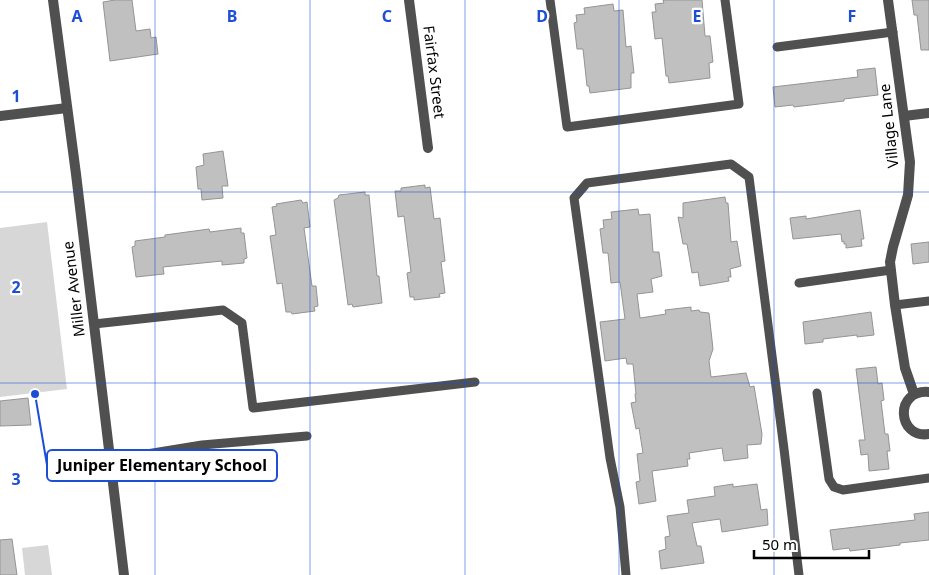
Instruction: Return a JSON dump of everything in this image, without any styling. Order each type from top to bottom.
[{"type":"street","name":"Miller Avenue","points":[[53,0],[124,575]]},
{"type":"street","name":"Fairfax Street","points":[[409,0],[428,148]]},
{"type":"street","name":"Village Lane","points":[[888,0],[910,162],[908,195],[892,246],[890,262],[905,368],[914,394]]},
{"type":"street","points":[[0,116],[67,108]]},
{"type":"street","points":[[904,116],[929,113]]},
{"type":"street","points":[[929,392],[914,394],[905,404],[904,410],[905,422],[914,432],[929,434]]},
{"type":"lane","points":[[550,0],[567,127],[739,104],[725,0]]},
{"type":"lane","points":[[777,47],[893,32]]},
{"type":"lane","points":[[626,575],[620,506],[610,458],[574,198],[588,182],[732,164],[749,177],[799,575]]},
{"type":"lane","points":[[799,282],[891,270]]},
{"type":"lane","points":[[895,305],[929,301]]},
{"type":"lane","points":[[94,324],[223,310],[242,323],[253,408],[475,382]]},
{"type":"lane","points":[[817,393],[829,479],[834,487],[843,490],[929,478]]},
{"type":"lane","points":[[110,460],[202,445],[307,436]]},
{"type":"shaded area","points":[[47,222],[67,389],[0,397],[0,228]]},
{"type":"shaded area","points":[[48,545],[52,575],[25,575],[22,548]]},
{"type":"building","points":[[132,0],[136,31],[150,29],[151,38],[156,37],[158,54],[110,61],[103,2]]},
{"type":"building","points":[[663,0],[702,0],[705,36],[710,36],[713,62],[709,63],[710,78],[669,83],[668,76],[666,76],[662,38],[655,39],[652,12],[656,12],[655,4],[664,3]]},
{"type":"building","points":[[912,0],[929,0],[929,50],[921,50],[917,15],[914,15]]},
{"type":"building","points":[[613,4],[614,11],[623,10],[626,47],[631,46],[634,73],[631,73],[631,88],[590,93],[589,86],[587,86],[583,49],[577,49],[574,23],[577,22],[576,15],[585,14],[584,8]]},
{"type":"building","points":[[875,68],[878,95],[794,107],[793,105],[775,107],[773,87],[858,77],[857,70]]},
{"type":"building","points":[[223,151],[228,186],[222,186],[223,198],[202,200],[201,189],[198,189],[196,167],[204,165],[203,154]]},
{"type":"building","points":[[425,185],[425,188],[430,187],[434,219],[440,218],[445,261],[441,262],[445,293],[439,294],[440,297],[414,300],[414,297],[410,297],[407,273],[411,272],[404,216],[398,217],[395,191],[401,191],[401,188]]},
{"type":"building","points":[[365,192],[365,195],[369,195],[377,276],[379,276],[382,303],[353,307],[352,304],[348,305],[334,200],[339,195]]},
{"type":"building","points":[[725,197],[726,203],[728,203],[731,242],[737,241],[741,266],[730,269],[731,277],[728,277],[729,281],[700,286],[698,272],[692,273],[687,244],[683,244],[678,217],[683,218],[683,203]]},
{"type":"building","points":[[301,200],[303,203],[307,202],[310,227],[304,228],[312,286],[316,286],[318,306],[314,307],[315,311],[292,314],[291,312],[286,312],[282,283],[277,284],[270,236],[276,235],[272,207],[277,206],[276,204]]},
{"type":"building","points":[[638,209],[639,215],[650,214],[653,252],[659,252],[662,276],[651,279],[653,292],[637,294],[640,318],[666,314],[665,310],[691,307],[691,311],[699,310],[700,312],[709,313],[713,349],[709,361],[711,377],[746,373],[750,387],[754,386],[762,434],[761,444],[747,445],[748,458],[724,461],[722,448],[689,453],[690,459],[687,459],[688,466],[652,471],[656,501],[639,504],[636,482],[640,481],[637,454],[643,453],[639,428],[636,429],[631,403],[636,402],[633,364],[627,364],[626,358],[605,361],[600,322],[625,319],[620,282],[611,283],[608,253],[603,253],[600,229],[604,228],[603,220],[612,219],[611,212]]},
{"type":"building","points":[[860,210],[864,239],[861,239],[862,246],[846,248],[844,241],[842,242],[841,234],[793,239],[790,218],[806,216],[806,219]]},
{"type":"building","points":[[241,228],[241,233],[244,233],[247,258],[244,259],[244,263],[222,265],[222,261],[163,267],[164,274],[136,277],[132,247],[135,246],[135,241],[209,229],[210,232]]},
{"type":"building","points":[[929,242],[929,262],[913,264],[911,244]]},
{"type":"building","points":[[871,312],[874,335],[823,339],[823,342],[805,344],[803,322]]},
{"type":"building","points":[[876,367],[878,384],[882,383],[884,400],[881,401],[885,434],[888,434],[890,451],[887,451],[889,469],[869,471],[868,454],[861,455],[859,440],[865,440],[856,369]]},
{"type":"building","points":[[28,398],[31,425],[0,426],[0,401]]},
{"type":"building","points":[[733,484],[733,487],[757,484],[761,510],[767,509],[768,525],[722,532],[720,519],[692,523],[697,546],[701,546],[704,563],[661,569],[659,551],[666,549],[665,537],[670,536],[667,516],[689,513],[687,500],[715,496],[714,487]]},
{"type":"building","points":[[929,512],[929,540],[850,551],[849,548],[833,550],[830,530],[915,520],[914,514]]},
{"type":"building","points":[[12,539],[17,575],[0,575],[0,540]]},
{"type":"place","name":"Juniper Elementary School","points":[[35,394]]}]
